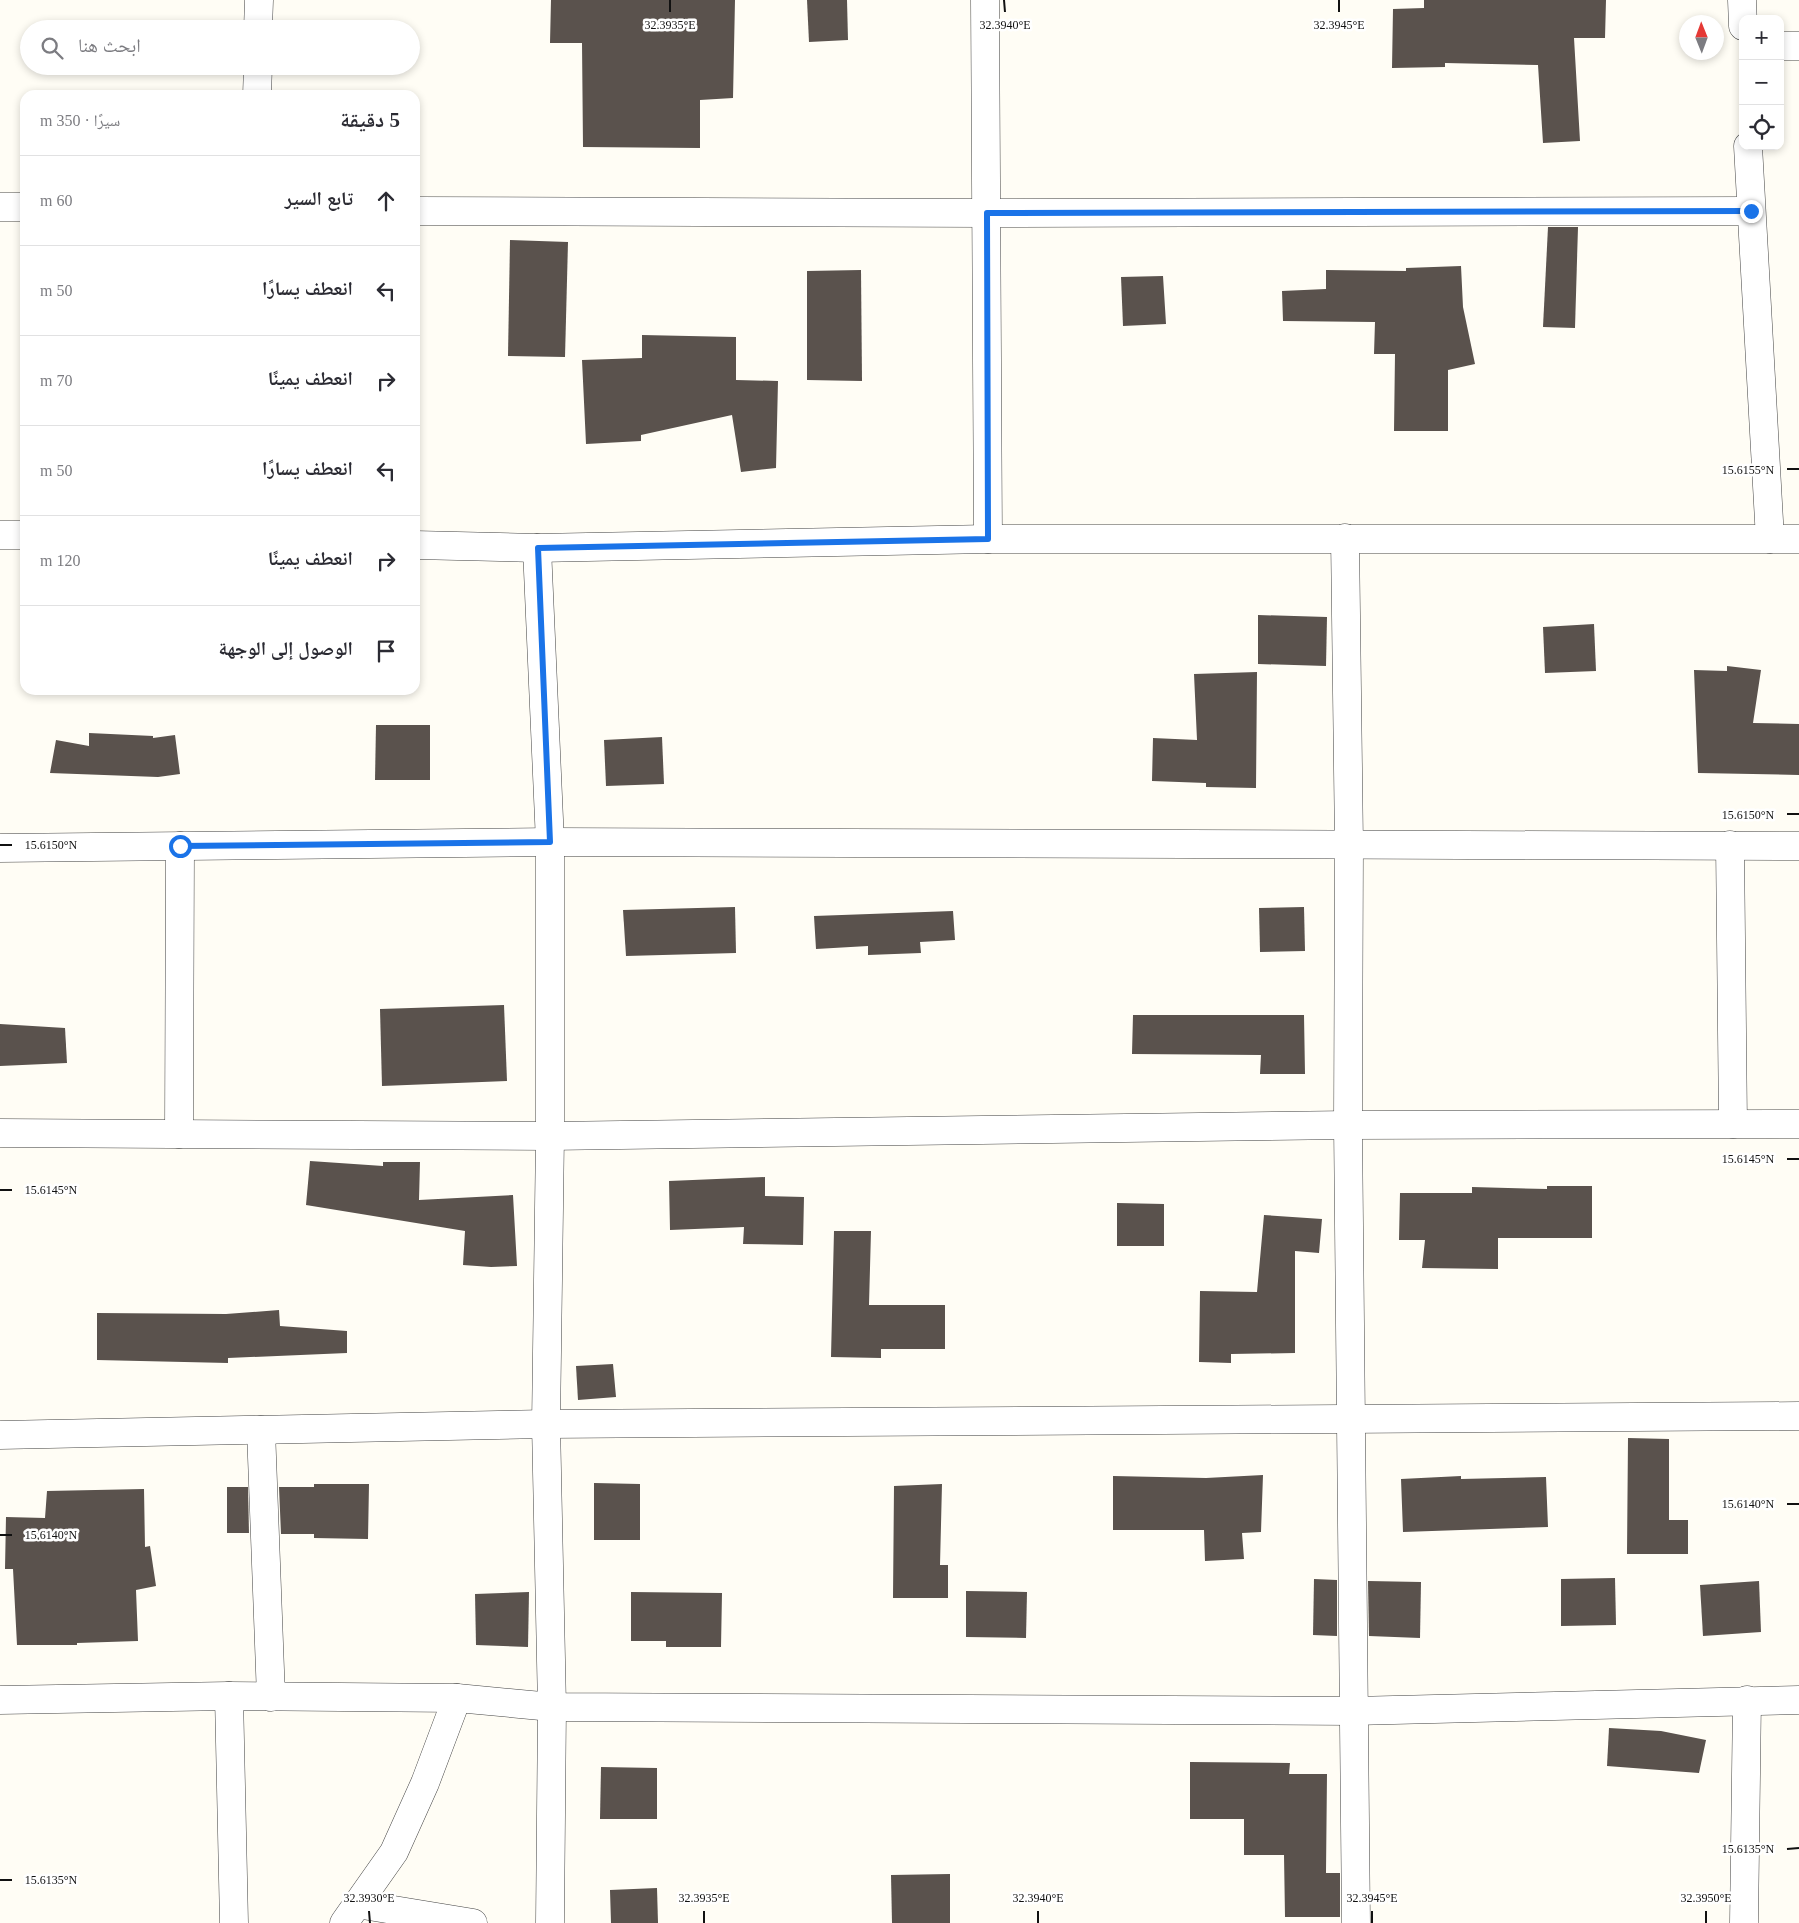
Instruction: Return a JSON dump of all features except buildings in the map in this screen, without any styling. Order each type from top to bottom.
[{"type":"street","points":[[258,20],[259,0]]},
{"type":"street","points":[[985,0],[988,539]]},
{"type":"street","points":[[1742,0],[1743,15]]},
{"type":"street","points":[[1784,46],[1799,46]]},
{"type":"street","points":[[257,90],[258,75]]},
{"type":"street","points":[[1748,150],[1770,539]]},
{"type":"street","points":[[0,207],[20,207]]},
{"type":"street","points":[[420,211],[987,213],[1751,211]]},
{"type":"street","points":[[0,535],[20,535]]},
{"type":"street","points":[[1345,538],[1349,845],[1348,1125],[1356,1923]]},
{"type":"street","points":[[420,545],[538,548],[988,539],[1799,539]]},
{"type":"street","points":[[538,548],[550,842],[550,1136],[546,1424],[552,1707],[550,1923]]},
{"type":"street","points":[[0,848],[550,842],[1799,846]]},
{"type":"street","points":[[180,846],[180,1134]]},
{"type":"street","points":[[1730,846],[1733,1124]]},
{"type":"street","points":[[0,1133],[550,1136],[1348,1125],[1799,1124]]},
{"type":"street","points":[[0,1435],[546,1424],[1799,1416]]},
{"type":"street","points":[[261,1430],[271,1697]]},
{"type":"street","points":[[229,1696],[234,1923]]},
{"type":"street","points":[[0,1700],[229,1696],[457,1698],[552,1707],[1353,1711],[1799,1700]]},
{"type":"street","points":[[350,1913],[394,1852],[425,1783],[457,1698]]},
{"type":"street","points":[[1744,1923],[1747,1700]]},
{"type":"street","points":[[350,1913],[473,1923]]},
{"type":"route","points":[[180,846],[550,842],[538,548],[988,539],[987,213],[1751,211]]}]
